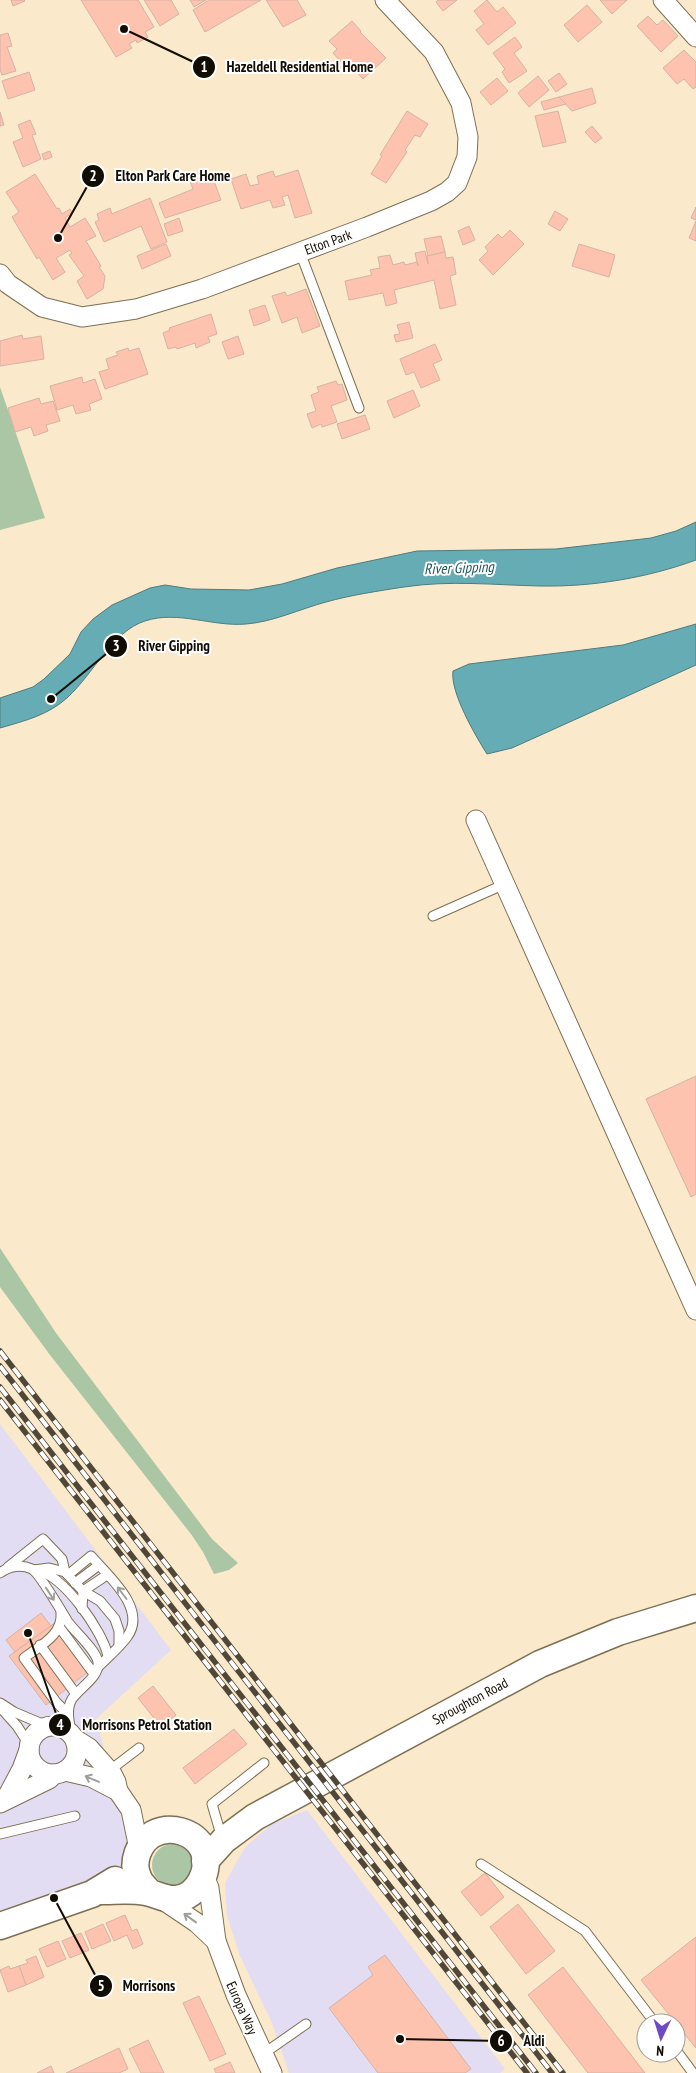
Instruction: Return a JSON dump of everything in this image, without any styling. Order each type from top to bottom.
[{"type":"street","name":"Elton Park","points":[[0,274],[8,284],[42,307],[82,317],[136,309],[202,289],[431,201],[447,192],[457,183],[463,172],[467,157],[468,137],[460,103],[434,52],[386,0]]},
{"type":"street","points":[[663,0],[696,37]]},
{"type":"street","points":[[476,820],[696,1310]]},
{"type":"street","name":"Sproughton Road","points":[[100,1891],[155,1895],[176,1899],[188,1895],[198,1887],[204,1869],[224,1840],[255,1817],[540,1664],[618,1632],[696,1608]]},
{"type":"street","points":[[3,1801],[22,1769],[34,1735],[47,1726],[71,1723]]},
{"type":"street","points":[[71,1723],[109,1771],[116,1782],[118,1792],[131,1810],[137,1854],[135,1868],[138,1878],[155,1895]]},
{"type":"street","points":[[3,1801],[48,1779],[74,1763],[77,1755],[71,1723]]},
{"type":"street","points":[[29,1748],[34,1764],[39,1770],[91,1777],[118,1792]]},
{"type":"street","points":[[131,1810],[194,1838],[203,1849],[204,1869]]},
{"type":"street","name":"Sproughton Road","points":[[0,1926],[100,1891],[125,1872],[151,1835],[175,1831],[219,1828],[255,1817]]},
{"type":"street","name":"Europa Way","points":[[204,1869],[209,1888],[216,1941],[230,1980],[272,2073]]},
{"type":"street","name":"Europa Way","points":[[155,1895],[197,1923],[216,1941]]},
{"type":"lane","points":[[300,252],[359,408]]},
{"type":"lane","points":[[433,916],[505,884]]},
{"type":"lane","points":[[3,1571],[43,1539],[62,1559],[67,1574],[75,1583],[83,1591],[100,1602],[115,1619],[119,1631],[119,1645]]},
{"type":"lane","points":[[67,1574],[91,1556],[129,1603],[134,1624],[127,1638],[108,1656],[72,1699],[71,1723]]},
{"type":"lane","points":[[3,1571],[23,1565],[43,1572],[58,1582],[95,1626],[108,1656]]},
{"type":"lane","points":[[75,1583],[99,1565]]},
{"type":"lane","points":[[34,1570],[49,1568],[67,1574]]},
{"type":"lane","points":[[34,1570],[61,1611],[94,1653],[98,1661],[94,1673]]},
{"type":"lane","points":[[83,1591],[107,1574]]},
{"type":"lane","points":[[82,1610],[83,1591]]},
{"type":"lane","points":[[61,1611],[58,1630],[28,1655],[71,1723]]},
{"type":"lane","points":[[58,1630],[94,1673]]},
{"type":"lane","points":[[43,1644],[79,1692]]},
{"type":"lane","points":[[0,1703],[14,1712],[47,1726]]},
{"type":"lane","points":[[0,1707],[17,1726],[29,1748]]},
{"type":"lane","points":[[109,1771],[139,1748]]},
{"type":"lane","points":[[219,1828],[212,1804],[264,1763]]},
{"type":"lane","points":[[0,1834],[75,1816]]},
{"type":"lane","points":[[481,1864],[585,1931],[647,2013]]},
{"type":"lane","points":[[262,2054],[306,2024]]},
{"type":"shaded area","points":[[0,1424],[171,1650],[96,1719],[107,1760],[151,1835],[138,1878],[0,1926]]},
{"type":"shaded area","points":[[307,1810],[505,2069],[500,2073],[289,2073],[272,2023],[240,1956],[227,1916],[225,1883],[245,1847],[272,1824]]},
{"type":"green space","points":[[0,387],[45,518],[0,530]]},
{"type":"green space","points":[[0,1248],[56,1333],[212,1539],[238,1563],[229,1570],[214,1574],[191,1534],[50,1355],[0,1287]]},
{"type":"green space","points":[[177,1844],[185,1847],[191,1853],[194,1865],[191,1877],[185,1883],[169,1886],[161,1883],[155,1877],[152,1861],[155,1853],[161,1847]]},
{"type":"water","points":[[696,522],[696,560],[658,572],[619,580],[560,586],[455,583],[421,585],[345,597],[256,623],[233,624],[170,617],[145,621],[134,626],[113,643],[77,688],[61,703],[36,717],[0,728],[0,698],[33,687],[44,679],[70,654],[81,632],[93,619],[112,605],[150,588],[165,585],[191,589],[249,590],[282,584],[337,568],[417,551],[556,549],[651,538],[676,531]]},
{"type":"water","points":[[696,624],[696,665],[512,748],[487,754],[464,713],[455,690],[453,671],[469,664],[623,645]]},
{"type":"building","points":[[11,0],[24,0],[25,1],[13,6]]},
{"type":"building","points":[[81,0],[138,0],[154,27],[145,32],[148,37],[137,43],[136,40],[129,44],[132,48],[116,57]]},
{"type":"building","points":[[144,0],[171,0],[179,14],[160,26]]},
{"type":"building","points":[[190,0],[206,0],[194,7]]},
{"type":"building","points":[[209,0],[261,0],[205,32],[193,10]]},
{"type":"building","points":[[266,0],[297,0],[306,15],[283,27]]},
{"type":"building","points":[[438,0],[457,0],[443,11],[436,2]]},
{"type":"building","points":[[487,0],[497,12],[503,7],[516,23],[488,45],[476,30],[484,24],[474,11]]},
{"type":"building","points":[[600,0],[627,0],[612,14]]},
{"type":"building","points":[[587,5],[602,22],[578,42],[564,25]]},
{"type":"building","points":[[648,16],[657,25],[663,20],[678,36],[661,52],[637,26]]},
{"type":"building","points":[[352,21],[360,32],[386,58],[363,79],[351,66],[347,69],[333,53],[337,49],[329,41]]},
{"type":"building","points":[[8,33],[12,46],[7,47],[16,71],[2,75],[0,69],[0,35]]},
{"type":"building","points":[[515,37],[522,47],[514,53],[527,71],[509,83],[502,72],[505,69],[493,53]]},
{"type":"building","points":[[684,50],[696,62],[696,87],[693,89],[684,79],[677,84],[663,68]]},
{"type":"building","points":[[29,72],[35,90],[8,99],[2,81]]},
{"type":"building","points":[[559,73],[567,84],[556,92],[548,81]]},
{"type":"building","points":[[538,76],[549,90],[529,107],[518,93]]},
{"type":"building","points":[[497,78],[508,91],[491,105],[480,92]]},
{"type":"building","points":[[592,88],[596,103],[572,111],[559,97]]},
{"type":"building","points":[[559,97],[566,104],[544,110],[541,102]]},
{"type":"building","points":[[407,111],[428,124],[420,137],[415,135],[405,150],[407,152],[386,183],[371,174],[382,156],[380,155]]},
{"type":"building","points":[[558,111],[566,142],[543,147],[535,116]]},
{"type":"building","points":[[0,112],[4,125],[0,126]]},
{"type":"building","points":[[30,120],[36,134],[32,135],[41,159],[23,167],[13,142],[23,138],[18,125]]},
{"type":"building","points":[[592,126],[602,138],[595,143],[585,132]]},
{"type":"building","points":[[50,151],[52,157],[44,160],[42,154]]},
{"type":"building","points":[[298,170],[312,213],[295,218],[288,195],[282,197],[285,205],[273,208],[270,200],[241,209],[231,179],[246,174],[250,186],[259,184],[257,176],[273,171],[275,177]]},
{"type":"building","points":[[211,173],[221,200],[165,218],[159,203],[193,189],[190,181]]},
{"type":"building","points":[[35,174],[62,214],[70,209],[72,213],[65,218],[70,227],[85,218],[96,236],[86,241],[105,276],[103,289],[87,299],[77,281],[84,276],[69,255],[72,253],[70,250],[56,258],[65,272],[53,280],[39,257],[37,259],[12,217],[19,212],[6,192]]},
{"type":"building","points":[[150,198],[167,242],[151,249],[141,226],[104,242],[95,222],[99,220],[97,214],[110,208],[112,214]]},
{"type":"building","points":[[696,207],[696,220],[691,218]]},
{"type":"building","points":[[555,211],[568,219],[560,231],[548,224]]},
{"type":"building","points":[[179,218],[183,231],[168,236],[164,224]]},
{"type":"building","points":[[696,221],[696,241],[689,238]]},
{"type":"building","points":[[469,226],[475,240],[463,245],[458,231]]},
{"type":"building","points":[[510,230],[524,244],[493,275],[479,260],[488,251],[485,247],[498,234],[502,238]]},
{"type":"building","points":[[441,236],[445,252],[428,256],[424,239]]},
{"type":"building","points":[[166,244],[171,256],[142,269],[137,256]]},
{"type":"building","points":[[579,244],[615,255],[609,277],[572,266]]},
{"type":"building","points":[[425,251],[428,264],[427,256],[445,252],[446,258],[453,257],[456,274],[450,276],[456,305],[440,309],[434,280],[394,290],[397,303],[386,306],[383,293],[349,300],[345,281],[372,275],[370,270],[380,268],[378,257],[390,255],[393,265],[404,262],[405,265],[417,262],[418,266],[415,253]]},
{"type":"building","points":[[306,289],[320,326],[302,333],[297,317],[282,323],[272,296],[285,292],[287,296]]},
{"type":"building","points":[[265,305],[270,320],[254,326],[249,310]]},
{"type":"building","points":[[211,314],[217,334],[208,337],[210,342],[196,348],[195,343],[177,349],[176,347],[168,349],[163,333],[170,330],[169,328]]},
{"type":"building","points":[[409,322],[413,338],[396,342],[394,335],[400,334],[397,325]]},
{"type":"building","points":[[22,335],[23,339],[41,336],[44,359],[0,366],[0,341]]},
{"type":"building","points":[[238,336],[244,354],[228,359],[222,342]]},
{"type":"building","points":[[435,344],[442,360],[433,364],[440,380],[421,388],[414,372],[406,375],[400,359]]},
{"type":"building","points":[[128,348],[129,351],[139,348],[148,374],[105,389],[99,372],[109,369],[106,359],[118,355],[116,352]]},
{"type":"building","points":[[82,377],[83,383],[95,379],[102,399],[89,404],[91,410],[76,414],[73,405],[57,410],[50,386]]},
{"type":"building","points":[[336,381],[338,385],[342,384],[347,400],[331,406],[337,422],[322,427],[321,424],[312,428],[307,414],[316,411],[311,395],[319,392],[317,387]]},
{"type":"building","points":[[413,390],[420,406],[394,418],[387,401]]},
{"type":"building","points":[[39,398],[41,404],[53,401],[60,421],[46,425],[48,431],[34,436],[31,427],[15,432],[8,408]]},
{"type":"building","points":[[365,415],[370,429],[342,439],[337,424]]},
{"type":"building","points":[[696,1076],[696,1194],[691,1197],[646,1099]]},
{"type":"building","points":[[41,1613],[51,1626],[15,1652],[6,1640]]},
{"type":"building","points":[[59,1620],[94,1667],[46,1705],[9,1656]]},
{"type":"building","points":[[153,1686],[176,1715],[161,1727],[138,1698]]},
{"type":"building","points":[[234,1729],[247,1744],[195,1784],[183,1768]]},
{"type":"building","points":[[485,1873],[504,1897],[481,1916],[461,1892]]},
{"type":"building","points":[[518,1904],[555,1951],[526,1974],[490,1927]]},
{"type":"building","points":[[125,1915],[132,1931],[137,1929],[143,1944],[133,1949],[127,1935],[114,1941],[106,1923]]},
{"type":"building","points":[[103,1924],[111,1941],[92,1949],[85,1932]]},
{"type":"building","points":[[81,1933],[89,1950],[70,1958],[62,1941]]},
{"type":"building","points":[[696,1937],[696,2048],[686,2036],[686,2013],[668,2013],[641,1980]]},
{"type":"building","points":[[58,1941],[66,1959],[47,1967],[39,1949]]},
{"type":"building","points":[[385,1955],[471,2069],[465,2073],[378,2073],[329,2008],[373,1975],[368,1967]]},
{"type":"building","points":[[36,1956],[44,1977],[26,1985],[19,1966],[28,1963],[26,1960]]},
{"type":"building","points":[[9,1966],[10,1969],[19,1966],[26,1985],[8,1992],[0,1970]]},
{"type":"building","points":[[563,1967],[645,2073],[588,2073],[528,1995]]},
{"type":"building","points":[[199,1996],[226,2054],[210,2061],[183,2003]]},
{"type":"building","points":[[148,2040],[164,2073],[141,2073],[129,2049]]},
{"type":"building","points":[[119,2048],[128,2069],[119,2073],[66,2073]]},
{"type":"building","points":[[230,2062],[235,2073],[216,2073],[214,2069]]},
{"type":"building","points":[[51,2066],[54,2073],[37,2073]]},
{"type":"railway","points":[[0,1351],[563,2073]]},
{"type":"railway","points":[[0,1366],[552,2073]]},
{"type":"railway","points":[[0,1387],[536,2073]]},
{"type":"railway","points":[[0,1400],[527,2073]]},
{"type":"place","name":"Hazeldell Residential Home","points":[[124,29]]},
{"type":"place","name":"Elton Park Care Home","points":[[58,238]]},
{"type":"place","name":"River Gipping","points":[[51,699]]},
{"type":"place","name":"Morrisons Petrol Station","points":[[28,1633]]},
{"type":"place","name":"Morrisons","points":[[54,1898]]},
{"type":"place","name":"Aldi","points":[[400,2039]]}]
